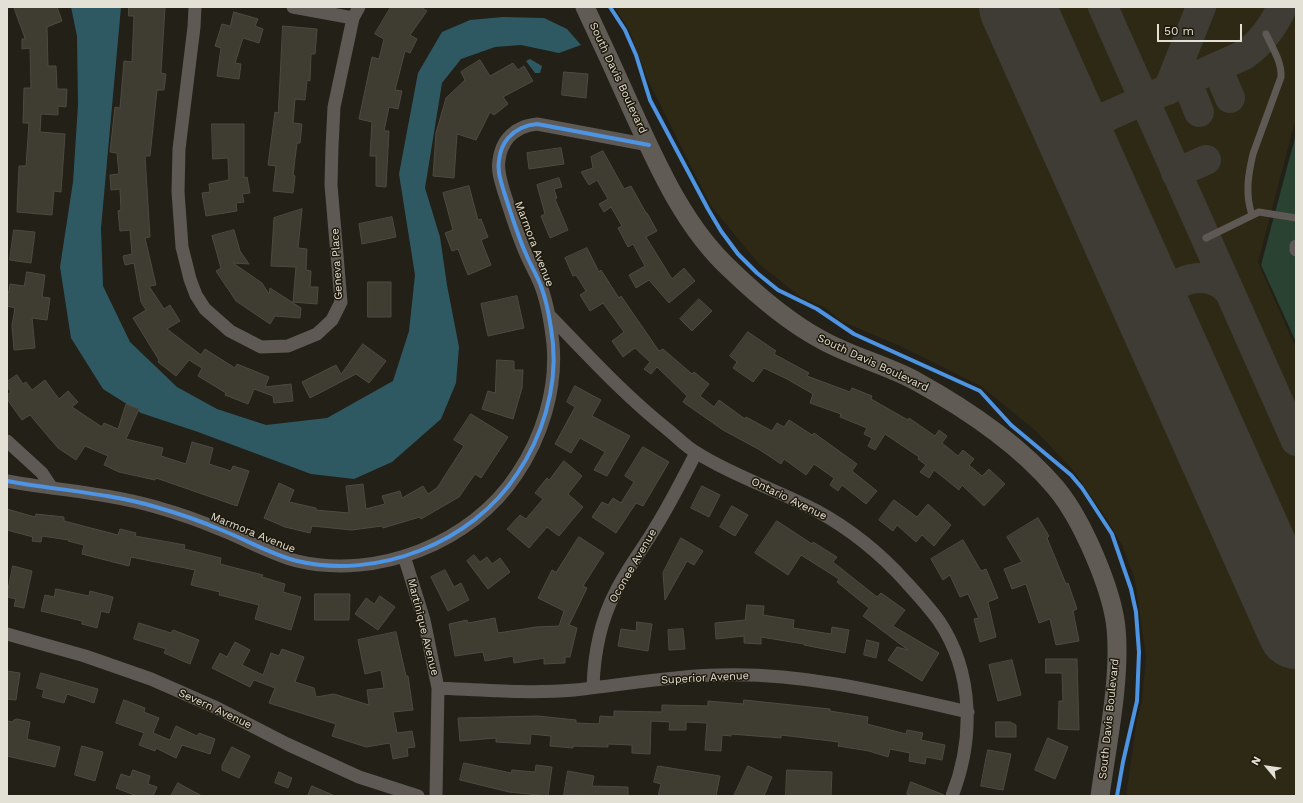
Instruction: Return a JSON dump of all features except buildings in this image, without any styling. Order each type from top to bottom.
[{"type":"street","name":"Geneva Place","points":[[195,7],[194,28],[179,149],[178,192],[182,247],[196,295],[205,309],[217,321],[245,340],[261,347],[288,346],[317,334],[332,320],[342,302],[331,185],[332,147],[334,107],[356,13]]},
{"type":"street","points":[[293,7],[356,13]]},
{"type":"street","name":"South Davis Boulevard","points":[[585,7],[648,145],[668,185],[701,236],[728,268],[762,298],[818,338],[911,379],[958,406],[996,433],[1032,462],[1057,490],[1078,520],[1093,550],[1106,585],[1116,628],[1116,673],[1100,796]]},
{"type":"street","name":"Marmora Avenue","points":[[7,481],[152,506],[218,528],[269,551],[312,564],[356,565],[387,561],[404,556],[441,540],[478,518],[498,500],[518,474],[540,431],[549,398],[553,364],[549,315],[542,290],[513,220],[500,174],[499,160],[505,142],[521,127],[536,124],[648,145]]},
{"type":"street","name":"Ontario Avenue","points":[[549,315],[624,392],[696,453],[742,477],[816,510],[852,534],[886,561],[927,605],[947,636],[963,679],[968,712],[966,749],[952,796]]},
{"type":"street","points":[[7,441],[42,473],[52,488]]},
{"type":"street","name":"Oconee Avenue","points":[[593,687],[593,666],[598,642],[604,617],[614,593],[665,511],[696,453]]},
{"type":"street","name":"Martinique Avenue","points":[[404,556],[424,620],[438,688],[436,796]]},
{"type":"street","name":"Severn Avenue","points":[[7,634],[85,656],[151,679],[217,708],[294,748],[359,777],[418,796]]},
{"type":"street","name":"Superior Avenue","points":[[438,688],[517,692],[593,687],[677,677],[718,675],[761,676],[866,688],[968,712]]},
{"type":"lane","points":[[1252,215],[1247,201],[1250,167],[1253,154],[1282,71],[1279,61],[1266,34]]},
{"type":"lane","points":[[1206,238],[1252,215],[1265,212],[1296,218]]},
{"type":"shaded area","points":[[615,7],[1296,7],[1296,118],[1258,262],[1296,348],[1296,796],[1126,796],[1137,719],[1142,701],[1146,657],[1135,580],[1123,547],[1107,519],[1073,470],[1037,432],[981,386],[900,346],[841,321],[826,308],[802,298],[759,264],[711,206],[647,78],[630,32]]},
{"type":"green space","points":[[1296,134],[1296,342],[1261,265]]},
{"type":"water","points":[[71,7],[121,7],[101,228],[103,286],[130,342],[177,387],[217,409],[266,425],[327,418],[393,381],[409,331],[415,275],[399,174],[418,73],[442,32],[470,20],[503,17],[544,18],[567,29],[581,45],[559,53],[521,45],[495,47],[461,59],[442,83],[425,188],[440,237],[447,285],[459,347],[456,383],[441,419],[392,462],[354,479],[311,474],[198,432],[141,413],[103,389],[71,338],[60,267],[73,182],[78,105],[77,36]]},
{"type":"water","points":[[530,59],[542,66],[540,73],[535,73],[526,61]]},
{"type":"taxiway","points":[[1103,7],[1296,441]]},
{"type":"taxiway","points":[[1168,90],[1201,7]]},
{"type":"taxiway","points":[[1108,116],[1244,55],[1266,34],[1282,7]]},
{"type":"taxiway","points":[[1217,68],[1230,98]]},
{"type":"taxiway","points":[[1187,82],[1199,112]]},
{"type":"taxiway","points":[[1053,87],[1070,107],[1081,116],[1088,118],[1108,116],[1094,130],[1091,137],[1090,152],[1094,178]]},
{"type":"taxiway","points":[[1176,173],[1206,160]]},
{"type":"taxiway","points":[[1134,267],[1142,277],[1157,287],[1176,287]]},
{"type":"taxiway","points":[[1162,331],[1160,316],[1161,306],[1165,296],[1172,288],[1181,282],[1202,278],[1213,280],[1222,285],[1230,293]]},
{"type":"taxiway","points":[[1267,566],[1296,573]]},
{"type":"runway","points":[[1017,7],[1296,631]]},
{"type":"cycle path","points":[[610,7],[625,30],[636,55],[650,100],[708,209],[721,231],[738,254],[757,273],[778,290],[817,309],[854,334],[980,391],[1011,425],[1071,475],[1082,488],[1112,534],[1131,589],[1136,612],[1139,652],[1137,701],[1117,796]]},
{"type":"cycle path","points":[[7,481],[138,502],[180,514],[287,558],[328,566],[359,565],[390,560],[420,550],[449,537],[475,519],[498,498],[517,474],[534,444],[546,412],[553,378],[553,344],[546,302],[520,239],[500,176],[499,164],[503,145],[508,138],[518,130],[525,126],[537,124],[649,145]]}]
